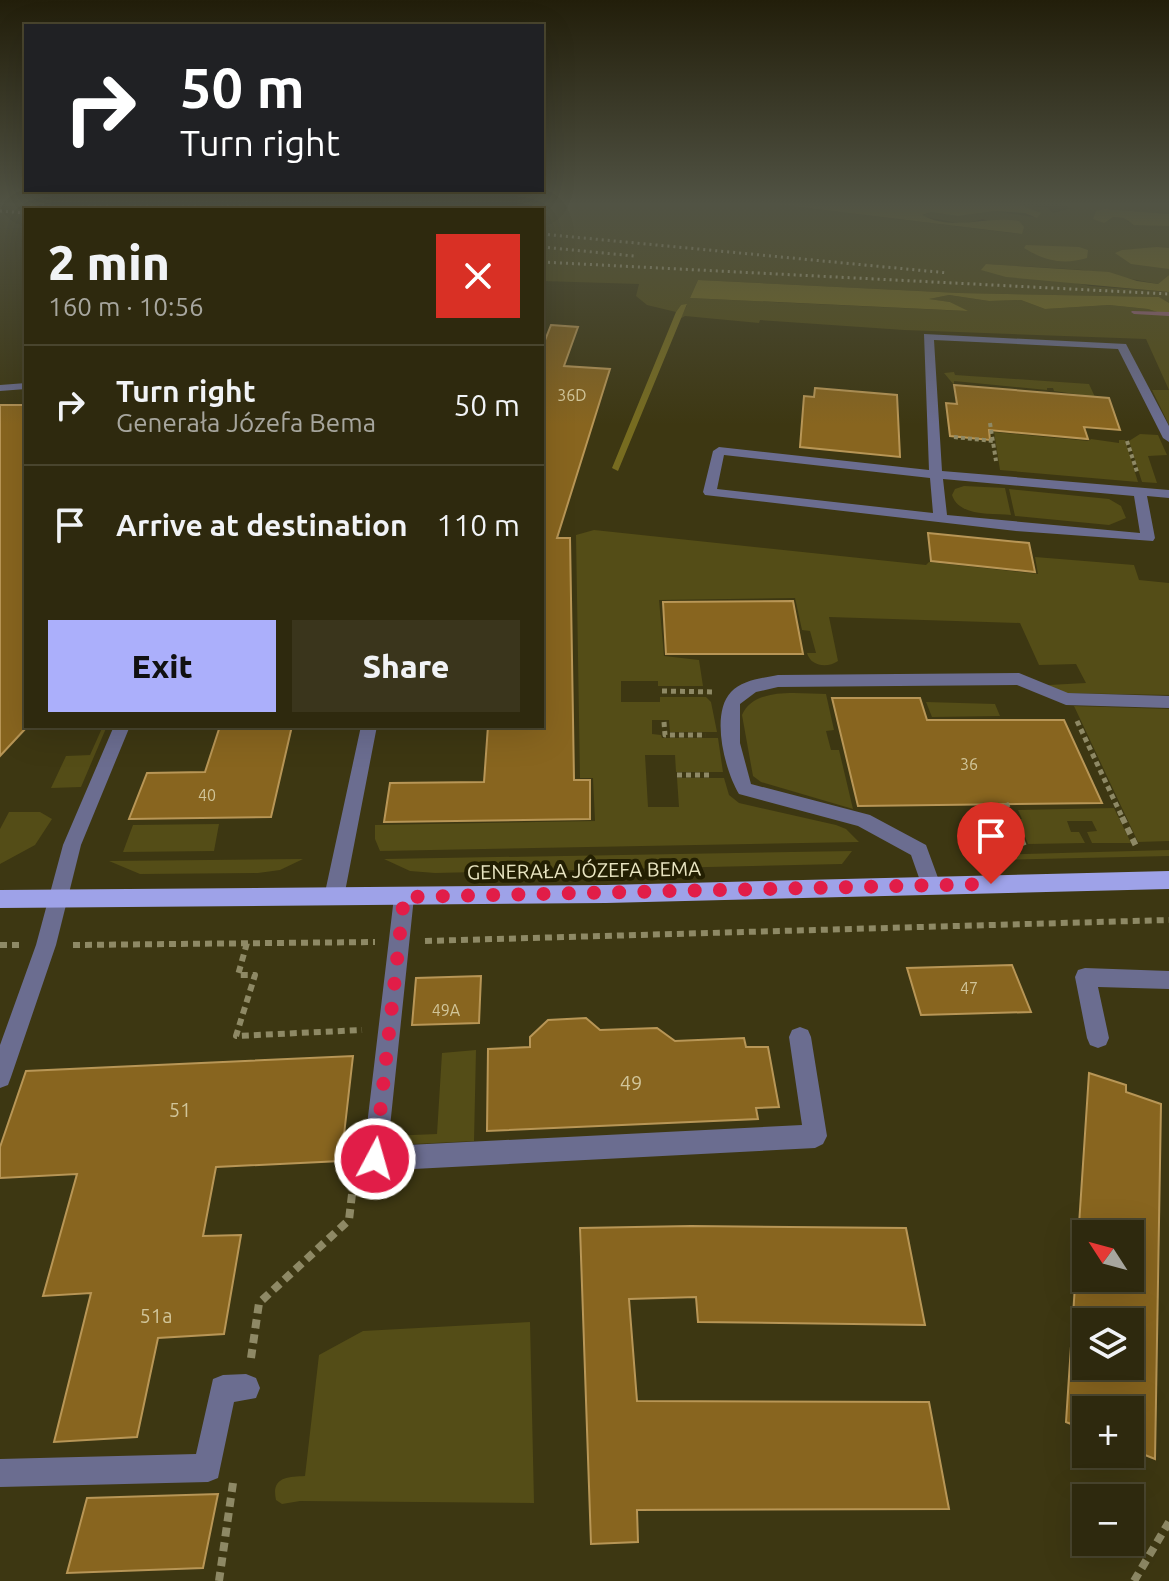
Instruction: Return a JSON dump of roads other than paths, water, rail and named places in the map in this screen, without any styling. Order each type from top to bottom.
[{"type":"main road","name":"GENERAŁA JÓZEFA BEMA","points":[[0,899],[404,897],[1169,880]]},
{"type":"lane","points":[[940,518],[932,435],[928,336],[1122,346],[1169,438]]},
{"type":"lane","points":[[0,388],[24,386]]},
{"type":"lane","points":[[1140,493],[1148,538],[710,492],[719,451],[937,476],[1169,494]]},
{"type":"lane","points":[[931,886],[919,850],[863,820],[745,789],[737,775],[731,735],[729,712],[735,698],[753,687],[778,681],[1019,679],[1066,699],[1169,702]]},
{"type":"lane","points":[[0,1077],[46,945],[72,845],[121,728]]},
{"type":"lane","points":[[334,897],[369,728]]},
{"type":"lane","points":[[404,897],[375,1159],[815,1136],[800,1037]]},
{"type":"lane","points":[[1098,1038],[1085,977],[1169,980]]},
{"type":"lane","points":[[0,1473],[208,1468],[223,1389],[246,1388]]},
{"type":"waterway","points":[[1134,312],[1169,314]]},
{"type":"railway","points":[[851,278],[1169,294]]}]
